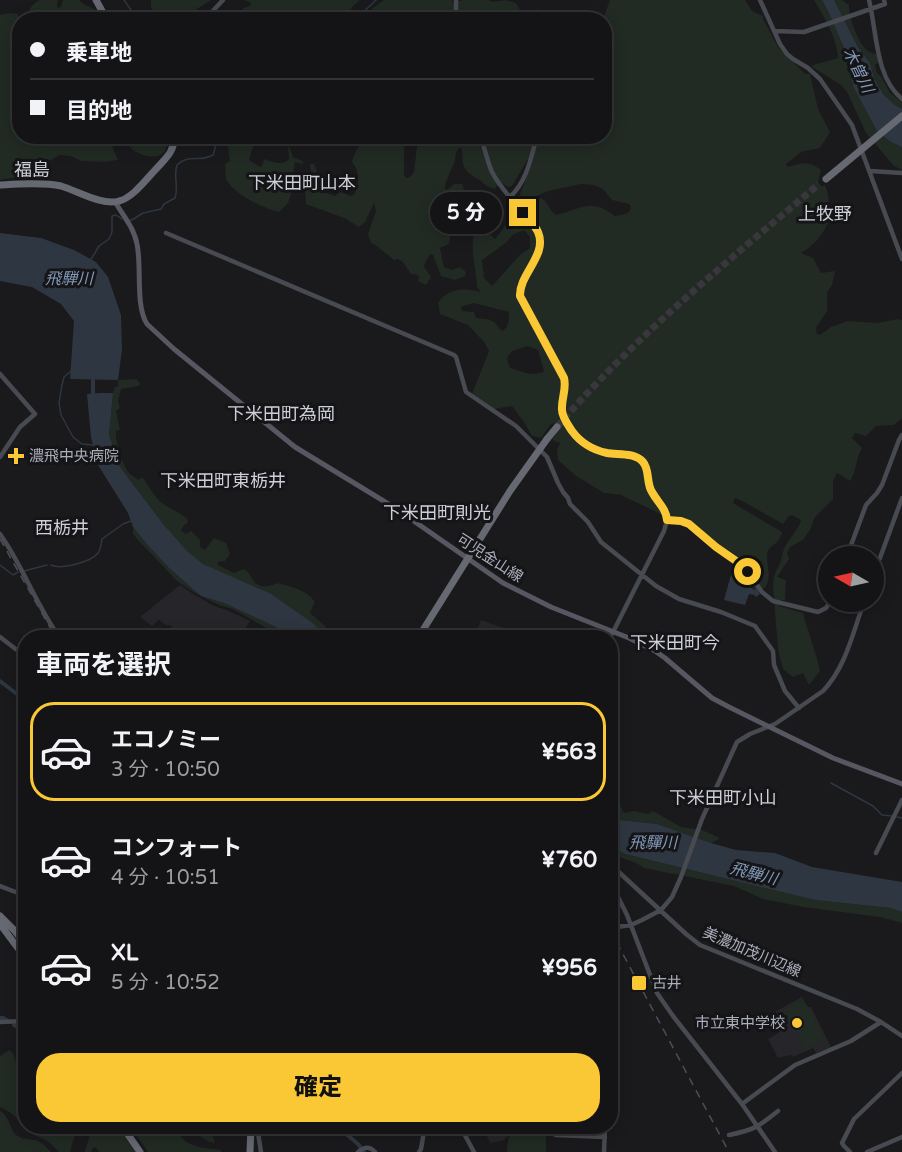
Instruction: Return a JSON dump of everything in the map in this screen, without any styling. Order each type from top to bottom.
[{"type":"highway","points":[[819,184],[902,116]]},
{"type":"highway","points":[[0,185],[52,185],[115,202],[128,197],[170,154],[174,144]]},
{"type":"highway","points":[[423,630],[504,500],[557,427]]},
{"type":"highway","points":[[0,916],[18,935]]},
{"type":"highway","points":[[0,922],[18,946]]},
{"type":"highway","points":[[128,1134],[141,1152]]},
{"type":"highway","points":[[129,1134],[141,1152]]},
{"type":"highway","points":[[251,1152],[253,1134]]},
{"type":"main road","name":"可児金山線","points":[[115,202],[134,233],[138,246],[144,320],[174,349],[295,447],[394,508],[503,583],[601,630]]},
{"type":"main road","name":"可児金山線","points":[[618,637],[655,651],[712,698],[842,761],[902,784]]},
{"type":"street","points":[[212,12],[223,0]]},
{"type":"street","points":[[760,0],[787,54],[820,79],[854,130],[902,259]]},
{"type":"street","points":[[869,0],[885,77],[902,99]]},
{"type":"street","points":[[774,32],[804,33],[885,4],[884,0]]},
{"type":"street","points":[[483,144],[492,172],[539,234],[537,255],[522,283],[520,296],[565,381],[562,410],[564,417],[577,437],[591,447],[608,453],[635,456],[643,462],[652,493],[663,507],[667,520],[664,531],[615,630]]},
{"type":"street","points":[[510,197],[521,185],[526,175],[535,144]]},
{"type":"street","points":[[870,171],[902,173]]},
{"type":"street","points":[[165,233],[454,355],[466,392],[522,431],[547,457],[570,504],[588,522],[601,542],[656,586],[684,602],[714,610],[755,626],[773,651],[774,664],[785,691],[799,708]]},
{"type":"street","points":[[0,374],[35,414],[23,422],[0,457]]},
{"type":"street","points":[[851,546],[866,505],[882,485],[902,435]]},
{"type":"street","points":[[884,547],[902,498]]},
{"type":"street","points":[[667,520],[681,521],[692,526],[739,563],[772,602],[818,612]]},
{"type":"street","points":[[0,534],[55,630]]},
{"type":"street","points":[[618,927],[631,925],[661,910],[672,897],[696,834],[736,742],[750,734],[770,728],[824,691],[835,677],[844,659],[860,612]]},
{"type":"street","points":[[0,637],[18,651]]},
{"type":"street","points":[[876,853],[902,800]]},
{"type":"street","name":"美濃加茂川辺線","points":[[618,871],[693,941],[709,950],[857,1009],[902,1036]]},
{"type":"street","points":[[0,886],[18,893]]},
{"type":"street","points":[[618,898],[657,993],[742,1104],[775,1152]]},
{"type":"street","points":[[0,1022],[18,1021]]},
{"type":"street","points":[[742,1104],[798,1064],[851,1041],[881,1022]]},
{"type":"street","points":[[850,1152],[843,1143],[854,1119],[902,1073]]},
{"type":"street","points":[[729,1135],[759,1127],[778,1111]]},
{"type":"street","points":[[256,1134],[261,1152]]},
{"type":"street","points":[[420,1152],[424,1134]]},
{"type":"street","points":[[464,1134],[474,1152]]},
{"type":"street","points":[[554,1134],[605,1137],[604,1152]]},
{"type":"street","points":[[867,1152],[902,1137]]},
{"type":"street","points":[[361,1150],[368,1147],[375,1152]]},
{"type":"shaded area","points":[[40,0],[58,0],[57,7],[59,8],[63,0],[79,0],[98,12],[29,12],[34,3]]},
{"type":"shaded area","points":[[151,0],[211,0],[192,12],[153,12]]},
{"type":"shaded area","points":[[245,0],[360,0],[350,12],[243,11],[243,8],[250,6],[251,3]]},
{"type":"shaded area","points":[[384,0],[452,0],[453,4],[462,0],[492,2],[505,0],[516,3],[521,12],[369,12]]},
{"type":"shaded area","points":[[610,0],[745,0],[752,11],[763,16],[778,47],[805,74],[810,74],[818,109],[830,132],[820,148],[801,152],[786,164],[788,167],[806,163],[817,167],[821,170],[818,183],[820,187],[825,185],[828,194],[830,219],[818,239],[801,253],[813,258],[821,273],[835,271],[832,285],[827,293],[827,311],[816,328],[817,334],[820,335],[831,327],[848,321],[877,323],[902,320],[902,418],[894,425],[876,426],[866,436],[855,433],[852,438],[862,448],[853,476],[850,481],[837,473],[833,481],[833,499],[815,517],[803,540],[790,547],[787,553],[789,559],[777,577],[786,580],[785,600],[779,600],[779,606],[803,613],[816,656],[820,671],[809,685],[803,673],[793,677],[783,669],[778,650],[773,586],[774,576],[784,549],[801,520],[792,515],[783,524],[735,498],[733,503],[782,532],[767,553],[768,583],[765,588],[754,590],[732,554],[693,524],[671,519],[621,495],[604,493],[576,476],[558,460],[557,450],[560,443],[552,440],[560,429],[556,423],[551,424],[541,438],[532,436],[512,406],[494,409],[472,394],[489,351],[468,325],[440,314],[438,303],[452,291],[481,292],[477,287],[473,242],[478,227],[485,222],[485,230],[495,239],[508,222],[516,218],[524,226],[533,229],[536,223],[527,207],[541,198],[556,215],[592,206],[618,216],[629,211],[631,207],[629,204],[612,200],[603,189],[594,185],[581,184],[521,200],[518,199],[533,160],[528,159],[512,186],[508,187],[500,182],[495,189],[488,187],[466,170],[461,148],[459,148],[445,188],[447,190],[454,184],[462,184],[467,197],[472,200],[473,212],[468,215],[461,212],[459,201],[446,197],[444,201],[449,209],[449,215],[446,218],[436,218],[443,233],[451,233],[449,244],[440,248],[444,267],[452,270],[460,267],[466,272],[465,276],[455,280],[441,276],[431,254],[424,266],[431,277],[426,285],[418,281],[419,276],[411,274],[403,262],[398,259],[394,260],[371,243],[368,234],[376,211],[374,203],[365,222],[359,227],[344,218],[306,204],[307,180],[311,173],[310,164],[314,164],[317,171],[314,189],[335,196],[340,192],[350,196],[354,195],[358,178],[357,170],[352,162],[361,144],[405,144],[404,175],[406,178],[414,172],[417,144],[478,144],[481,147],[489,144],[612,144],[612,12],[606,12]],"holes":[[[524,230],[530,237],[530,248],[520,255],[492,286],[484,278],[482,260],[507,242],[512,235]],[[473,303],[509,312],[508,325],[503,331],[488,319],[476,318],[474,312],[462,311],[461,307]],[[528,346],[538,350],[544,371],[532,374],[510,368],[507,358],[512,351]]]},
{"type":"shaded area","points":[[814,0],[822,0],[828,11],[844,48],[853,86],[877,131],[902,147],[902,170],[894,166],[866,133],[847,92],[841,85],[812,67],[838,58],[833,35]]},
{"type":"shaded area","points":[[834,0],[842,0],[849,5],[858,36],[868,51],[877,54],[878,63],[875,65],[877,73],[890,93],[902,102],[902,109],[883,94],[874,78],[870,63],[858,47]]},
{"type":"shaded area","points":[[12,13],[12,144],[110,144],[118,160],[81,161],[71,156],[60,155],[22,176],[0,180],[0,15]]},
{"type":"shaded area","points":[[127,144],[167,144],[165,150],[158,156],[146,156],[134,151]]},
{"type":"shaded area","points":[[228,144],[254,144],[249,160],[260,167],[264,159],[277,163],[287,161],[289,159],[288,147],[293,157],[303,161],[303,164],[295,162],[293,176],[297,177],[288,203],[279,212],[249,200],[229,184],[226,179],[225,164],[230,161]]},
{"type":"shaded area","points":[[136,379],[140,383],[139,386],[121,389],[118,402],[120,408],[116,411],[120,430],[116,431],[117,440],[121,457],[128,471],[138,480],[142,477],[159,500],[188,519],[187,524],[181,530],[186,534],[191,531],[200,540],[200,547],[205,550],[214,538],[226,543],[230,554],[225,561],[218,562],[218,565],[234,573],[243,569],[249,573],[255,583],[261,586],[277,583],[307,594],[315,602],[310,613],[329,630],[319,630],[314,624],[203,564],[188,553],[164,525],[120,467],[109,435],[113,393],[115,387],[118,387],[118,380]]},
{"type":"shaded area","points":[[133,527],[169,568],[201,596],[177,581],[137,539],[133,534]]},
{"type":"shaded area","points":[[180,585],[214,606],[250,621],[244,630],[171,630],[172,626],[159,620],[152,626],[140,617]]},
{"type":"shaded area","points":[[201,596],[224,603],[279,630],[270,630],[233,609]]},
{"type":"shaded area","points":[[481,620],[510,630],[477,630]]},
{"type":"shaded area","points":[[618,801],[624,813],[634,811],[648,814],[653,811],[681,827],[702,830],[719,839],[711,843],[657,824],[618,820]]},
{"type":"shaded area","points":[[618,850],[815,900],[891,908],[902,912],[902,923],[880,917],[803,907],[763,899],[734,886],[644,868],[618,857]]},
{"type":"shaded area","name":"市立東中学校","points":[[802,997],[808,1007],[811,1007],[831,1047],[816,1053],[813,1048],[793,1057],[791,1055],[778,1058],[768,1039],[780,1032],[771,1014]]},
{"type":"shaded area","points":[[801,1000],[810,1009],[825,1040],[806,1049],[792,1020],[785,1012],[786,1008]]},
{"type":"shaded area","points":[[9,1050],[13,1053],[18,1071],[18,1120],[0,1107],[0,1056]]},
{"type":"shaded area","points":[[0,1111],[6,1116],[16,1135],[40,1142],[51,1152],[0,1152]]},
{"type":"shaded area","points":[[75,1134],[70,1152],[59,1152],[49,1142],[35,1135]]},
{"type":"shaded area","points":[[90,1134],[123,1134],[135,1152],[99,1152],[94,1147],[91,1152],[85,1152]]},
{"type":"shaded area","points":[[136,1134],[182,1134],[180,1135],[188,1143],[221,1150],[221,1152],[148,1152]]},
{"type":"shaded area","points":[[197,1134],[212,1134],[215,1143]]},
{"type":"shaded area","points":[[486,1134],[509,1134],[505,1140],[490,1143]]},
{"type":"shaded area","points":[[510,1134],[543,1134],[546,1136],[546,1152],[507,1152]]},
{"type":"water","name":"木曽川","points":[[822,0],[834,0],[858,47],[870,63],[874,78],[883,94],[902,109],[902,147],[877,131],[853,86],[844,48]]},
{"type":"water","name":"飛騨川","points":[[0,233],[41,238],[74,250],[96,262],[108,277],[121,315],[122,350],[118,380],[70,379],[74,321],[61,304],[32,287],[0,281]]},
{"type":"water","points":[[113,393],[109,435],[120,467],[164,525],[188,552],[203,564],[271,594],[314,624],[319,630],[279,630],[224,603],[201,596],[169,568],[133,527],[128,513],[98,465],[91,437],[87,394]]},
{"type":"water","points":[[734,564],[744,573],[748,585],[754,590],[757,588],[760,594],[756,597],[749,594],[745,605],[724,600]]},
{"type":"water","name":"飛驒川","points":[[618,820],[657,824],[736,850],[775,853],[812,867],[902,882],[902,912],[891,908],[815,900],[618,850]]},
{"type":"waterway","points":[[124,0],[132,12]]},
{"type":"waterway","points":[[363,12],[376,0]]},
{"type":"waterway","points":[[130,220],[143,213],[161,209],[164,204],[175,198],[177,165],[182,161],[213,155],[215,144]]},
{"type":"waterway","points":[[90,261],[99,246],[109,239],[112,232],[112,216],[116,215],[122,219]]},
{"type":"waterway","points":[[71,371],[64,377],[62,385],[59,403],[61,415],[73,437],[82,444],[94,445]]},
{"type":"waterway","name":"飛騨川","points":[[93,375],[93,397]]},
{"type":"waterway","points":[[51,565],[68,566],[89,559],[99,551],[102,539],[131,521]]},
{"type":"waterway","points":[[0,565],[13,575],[18,572]]},
{"type":"waterway","points":[[20,572],[47,565]]},
{"type":"waterway","points":[[0,681],[18,695]]},
{"type":"waterway","points":[[831,783],[873,806],[882,815],[892,816]]},
{"type":"waterway","points":[[897,817],[902,818]]},
{"type":"waterway","points":[[0,1018],[8,1021]]},
{"type":"waterway","points":[[14,1025],[18,1027]]},
{"type":"waterway","points":[[346,1134],[364,1152]]},
{"type":"tunnel","points":[[557,427],[650,330],[819,184]]},
{"type":"railway","points":[[0,539],[51,630]]},
{"type":"railway","points":[[618,945],[729,1152]]},
{"type":"place","name":"濃飛中央病院","points":[[16,456]]},
{"type":"place","name":"古井","points":[[639,983]]},
{"type":"place","name":"市立東中学校","points":[[797,1023]]},
{"type":"district","name":"福島","points":[[32,170]]},
{"type":"district","name":"下米田町山本","points":[[302,183]]},
{"type":"district","name":"上牧野","points":[[825,214]]},
{"type":"district","name":"下米田町為岡","points":[[281,414]]},
{"type":"district","name":"下米田町東栃井","points":[[223,481]]},
{"type":"district","name":"下米田町則光","points":[[437,513]]},
{"type":"district","name":"西栃井","points":[[62,528]]},
{"type":"district","name":"下米田町今","points":[[675,643]]},
{"type":"district","name":"下米田町小山","points":[[723,798]]},
{"type":"route","points":[[523,213],[534,225],[540,242],[537,255],[522,283],[520,296],[564,378],[566,386],[562,413],[573,432],[597,450],[635,456],[640,459],[646,467],[652,493],[663,507],[667,520],[689,524],[748,572]]}]
